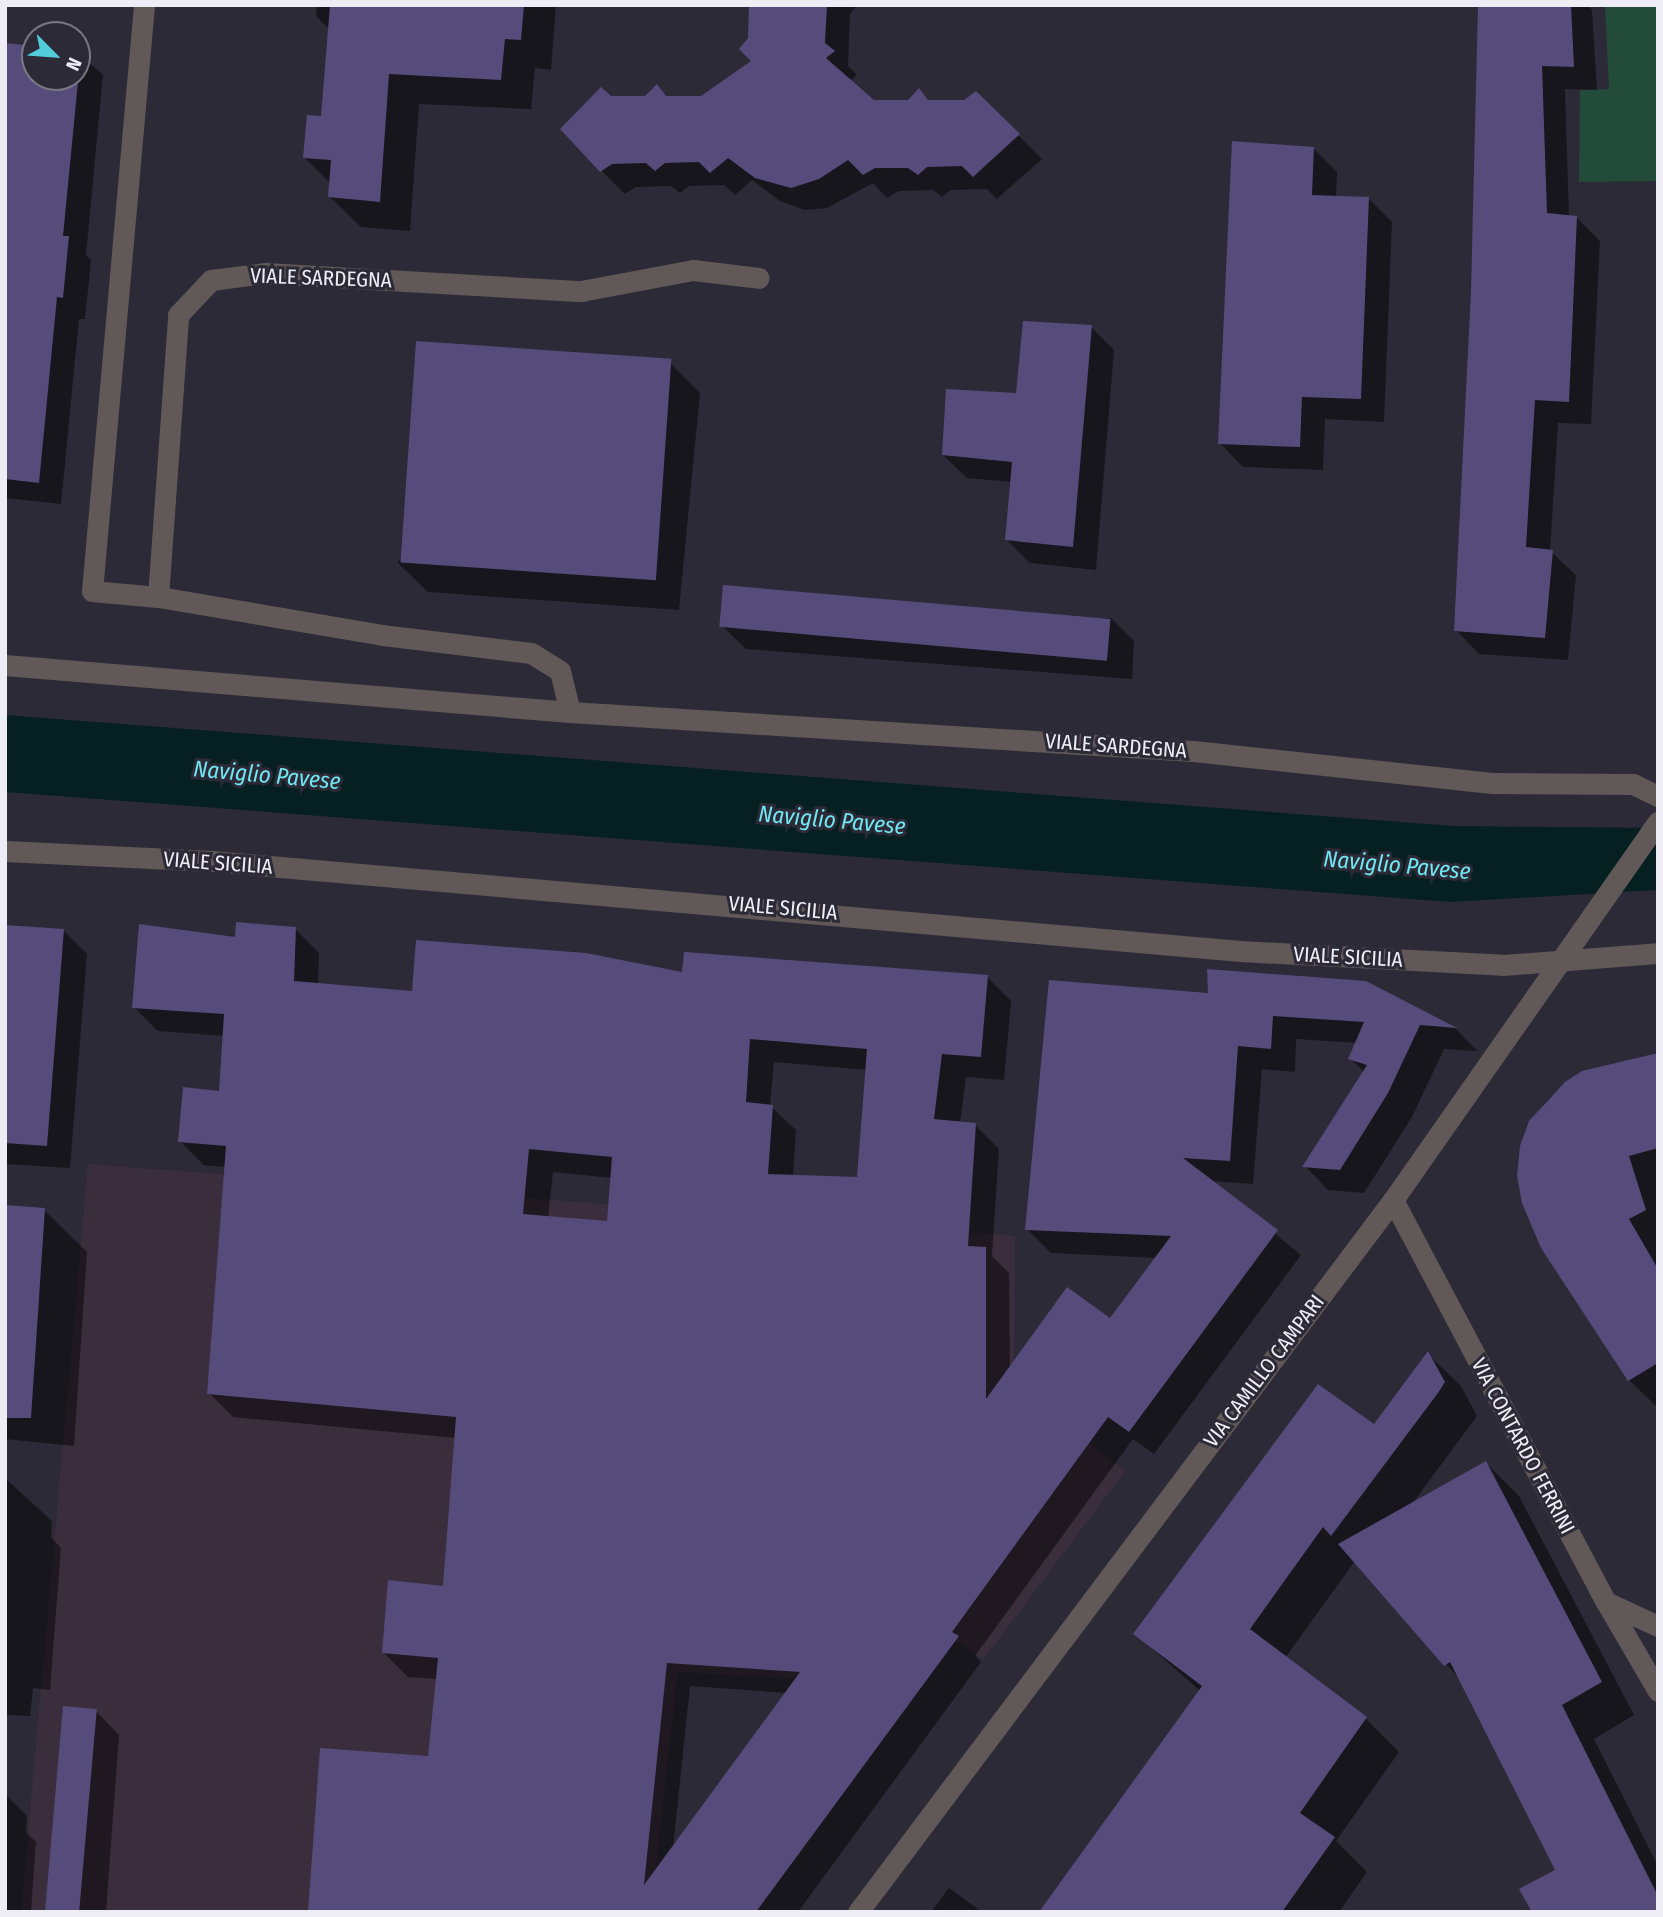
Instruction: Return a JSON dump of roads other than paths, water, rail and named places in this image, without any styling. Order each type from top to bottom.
[{"type":"street","points":[[144,5],[92,591],[158,597],[383,635],[531,653],[560,671],[570,712]]},
{"type":"street","name":"VIALE SARDEGNA","points":[[158,597],[178,315],[211,280],[265,273],[581,291],[693,270],[759,278]]},
{"type":"street","name":"VIALE SARDEGNA","points":[[5,665],[570,712],[1193,751],[1494,783],[1633,783],[1658,796]]},
{"type":"street","name":"VIA CAMILLO CAMPARI","points":[[858,1912],[1393,1200],[1658,822]]},
{"type":"street","name":"VIALE SICILIA","points":[[5,851],[226,862],[1240,951],[1503,965],[1658,953]]},
{"type":"street","name":"VIA CONTARDO FERRINI","points":[[1393,1200],[1606,1602],[1658,1691]]},
{"type":"street","points":[[1606,1602],[1658,1626]]},
{"type":"water","name":"Naviglio Pavese","points":[[5,715],[1454,826],[1658,828],[1658,890],[1450,902],[5,792]]}]
